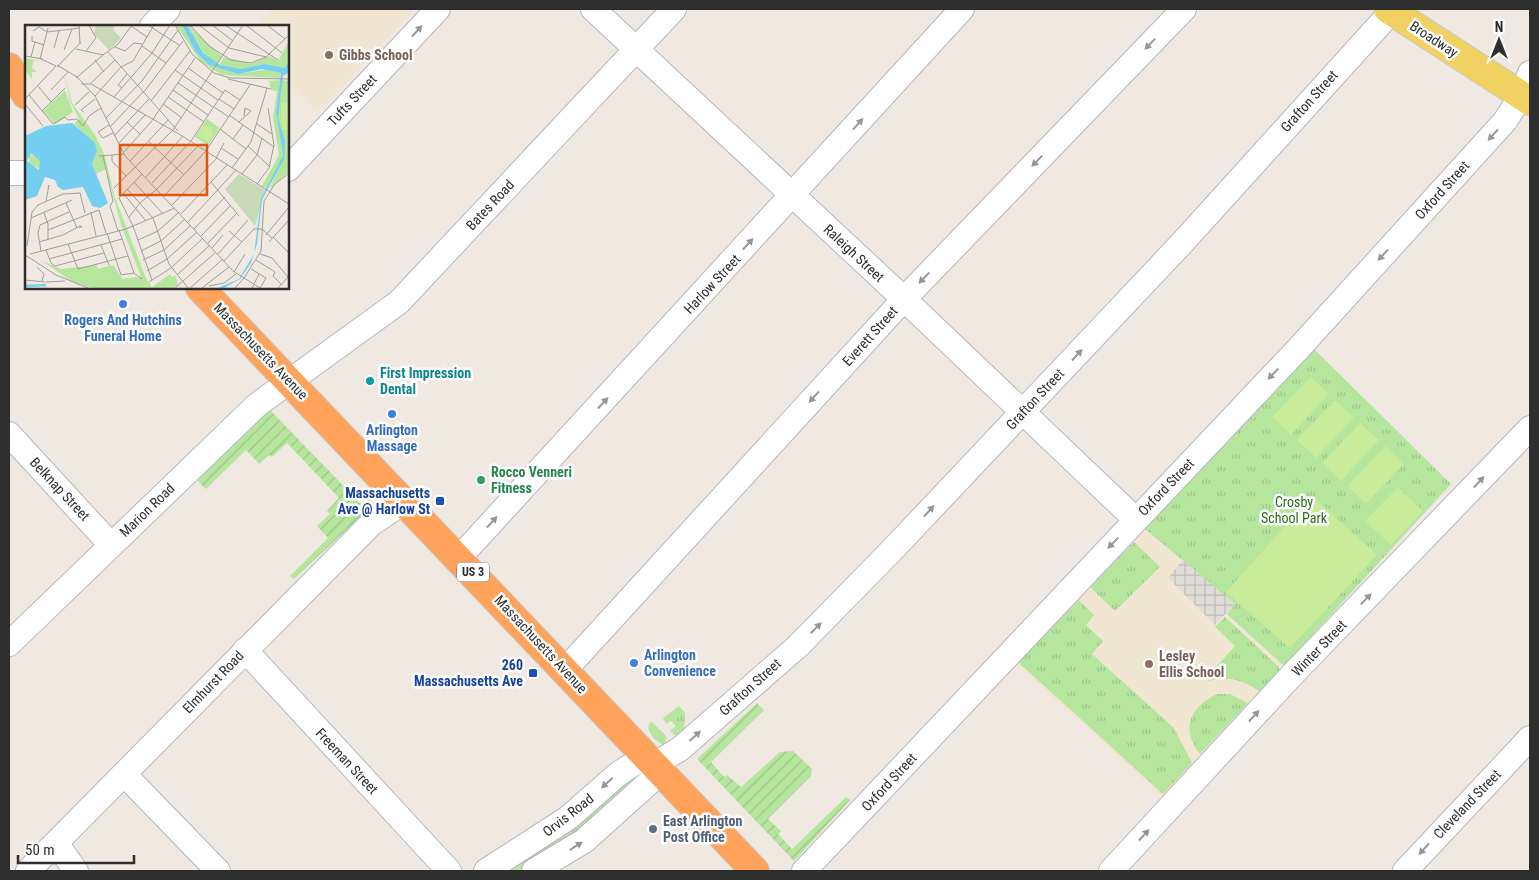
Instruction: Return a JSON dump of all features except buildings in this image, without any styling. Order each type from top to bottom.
[{"type":"highway","points":[[9,67],[25,93]]},
{"type":"highway","name":"Massachusetts Avenue","points":[[201,289],[460,558],[755,871]]},
{"type":"main road","name":"Broadway","points":[[1390,10],[1527,90]]},
{"type":"street","points":[[153,25],[168,9]]},
{"type":"street","name":"Tufts Street","points":[[289,168],[438,9]]},
{"type":"street","name":"Raleigh Street","points":[[593,9],[904,299],[1135,519]]},
{"type":"street","name":"Bates Road","points":[[290,382],[399,302],[674,9]]},
{"type":"street","name":"Harlow Street","points":[[460,558],[962,9]]},
{"type":"street","name":"Everett Street","points":[[565,670],[904,299],[1184,9]]},
{"type":"street","name":"Grafton Street","points":[[655,763],[680,749],[798,646],[1182,243],[1390,10]]},
{"type":"street","name":"Oxford Street","points":[[804,871],[1305,341],[1499,129],[1527,90]]},
{"type":"street","points":[[9,173],[25,173]]},
{"type":"street","name":"Marion Road","points":[[9,644],[257,405],[290,382]]},
{"type":"street","name":"Winter Street","points":[[1110,871],[1287,681],[1530,428]]},
{"type":"street","name":"Belknap Street","points":[[9,434],[111,545]]},
{"type":"street","name":"Elmhurst Road","points":[[28,871],[371,524],[405,501]]},
{"type":"street","name":"Freeman Street","points":[[245,650],[449,871]]},
{"type":"street","name":"Cleveland Street","points":[[1404,871],[1530,738]]},
{"type":"street","name":"Orvis Road","points":[[486,871],[568,818],[618,774],[655,763]]},
{"type":"street","name":"Orvis Road","points":[[534,871],[584,841],[655,763]]},
{"type":"street","points":[[124,774],[218,871]]},
{"type":"street","points":[[56,843],[76,871]]},
{"type":"shaded area","name":"Gibbs School","points":[[273,9],[415,9],[317,112],[289,84],[289,25],[257,25]]},
{"type":"shaded area","name":"Lesley Ellis School","points":[[1145,529],[1235,604],[1227,614],[1284,666],[1164,798],[1014,662]]},
{"type":"shaded area","points":[[1183,560],[1235,604],[1215,625],[1168,578]]},
{"type":"green space","name":"Crosby School Park","points":[[1313,348],[1451,484],[1284,666],[1227,614],[1235,604],[1145,529]]},
{"type":"green space","points":[[1311,377],[1329,394],[1291,435],[1272,417]]},
{"type":"green space","points":[[1335,400],[1354,418],[1316,458],[1297,440]]},
{"type":"green space","points":[[269,409],[359,502],[363,509],[361,516],[294,579],[290,576],[328,538],[317,526],[330,514],[327,511],[339,498],[287,443],[272,457],[269,455],[259,464],[246,450],[206,489],[196,479]]},
{"type":"green space","points":[[1360,423],[1379,440],[1341,481],[1322,463]]},
{"type":"green space","points":[[1386,446],[1404,464],[1366,504],[1347,486]]},
{"type":"green space","points":[[1398,487],[1423,511],[1391,545],[1365,521]]},
{"type":"green space","points":[[1312,496],[1377,555],[1290,648],[1226,592]]},
{"type":"green space","points":[[1134,542],[1160,567],[1115,611],[1090,587]]},
{"type":"green space","points":[[1079,600],[1094,615],[1086,625],[1103,641],[1092,654],[1174,728],[1192,763],[1163,794],[1018,662]]},
{"type":"green space","points":[[1225,617],[1279,667],[1279,672],[1259,691],[1241,681],[1222,679],[1207,681],[1218,670],[1216,667],[1235,646],[1215,627]]},
{"type":"green space","points":[[1217,694],[1230,694],[1248,703],[1200,754],[1190,736],[1189,727],[1194,712],[1200,705]]},
{"type":"green space","points":[[757,703],[764,710],[711,762],[724,777],[727,775],[741,787],[780,752],[793,751],[812,769],[811,776],[768,819],[781,831],[778,834],[792,849],[846,797],[850,800],[794,861],[697,759]]},
{"type":"green space","points":[[679,706],[685,713],[684,736],[676,736],[670,731],[676,726],[671,721],[666,724],[663,718]]},
{"type":"green space","points":[[651,721],[667,737],[664,745],[650,733],[648,727]]},
{"type":"green space","points":[[632,777],[634,783],[592,821],[532,865],[520,871],[501,871]]},
{"type":"place","name":"Gibbs School","points":[[329,55]]},
{"type":"place","name":"Rogers And Hutchins Funeral Home","points":[[123,304]]},
{"type":"place","name":"First Impression Dental","points":[[370,381]]},
{"type":"place","name":"Arlington Massage","points":[[392,414]]},
{"type":"place","name":"Rocco Venneri Fitness","points":[[481,480]]},
{"type":"place","name":"Massachusetts Ave @ Harlow St","points":[[440,501]]},
{"type":"place","name":"Arlington Convenience","points":[[634,663]]},
{"type":"place","name":"Lesley Ellis School","points":[[1149,664]]},
{"type":"place","name":"260 Massachusetts Ave","points":[[533,673]]},
{"type":"place","name":"East Arlington Post Office","points":[[653,829]]}]
